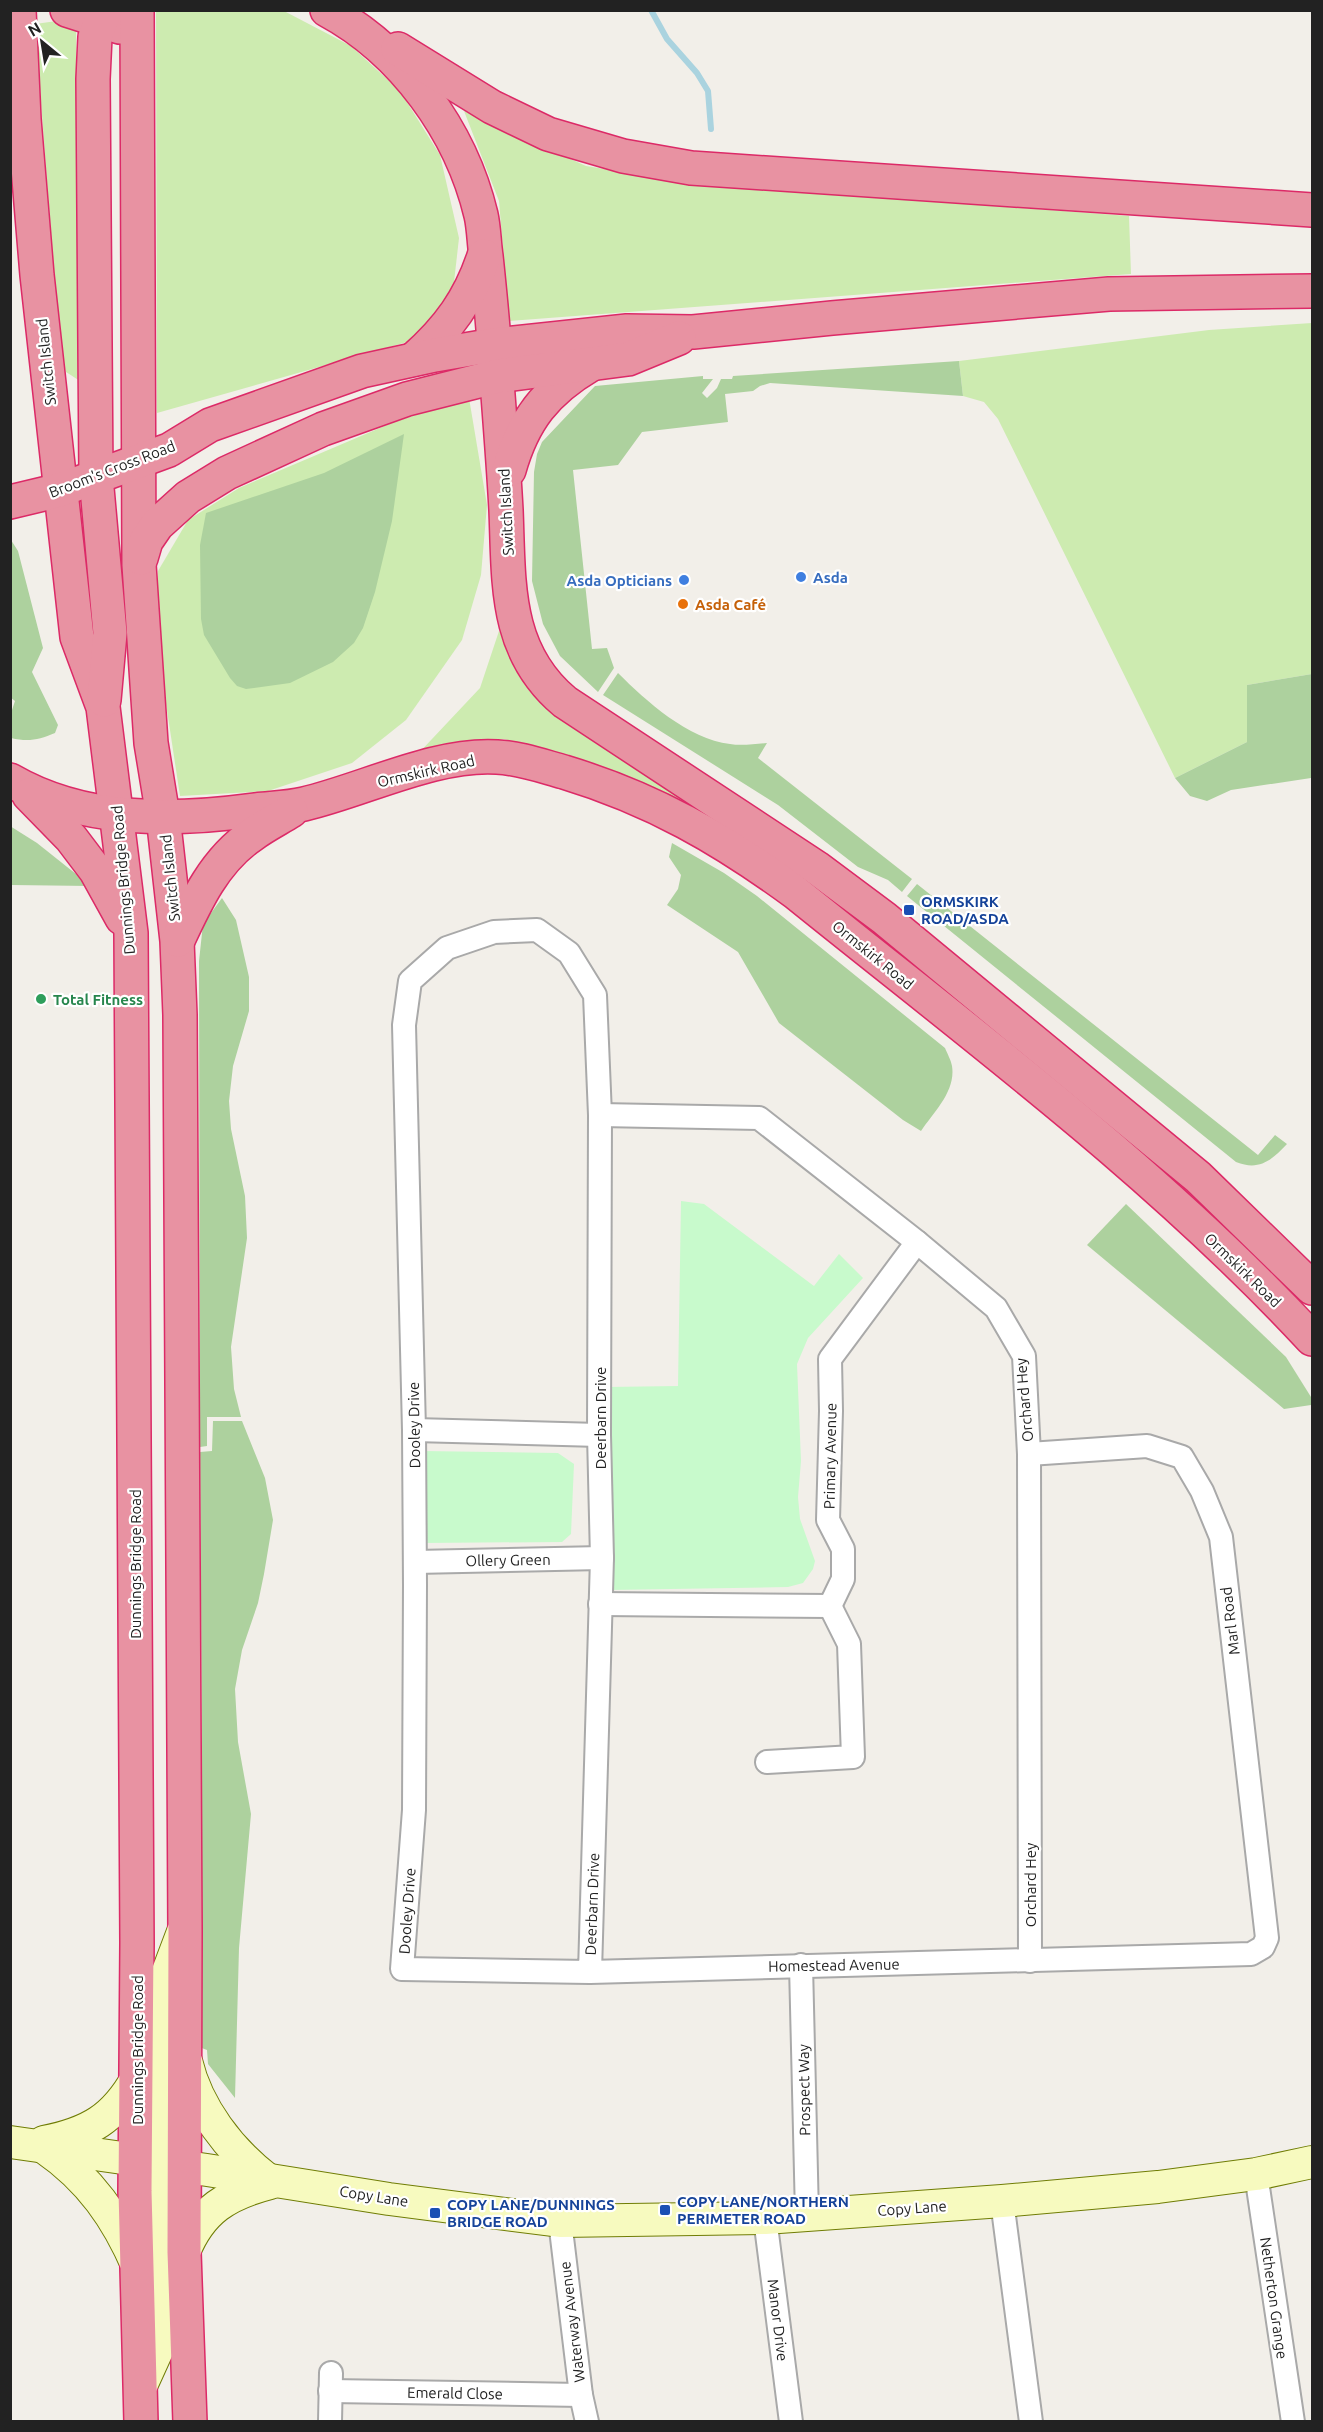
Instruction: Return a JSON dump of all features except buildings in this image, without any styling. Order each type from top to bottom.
[{"type":"highway","name":"Switch Island","points":[[19,10],[24,119],[47,373],[77,637],[103,708]]},
{"type":"highway","points":[[67,10],[136,21],[137,462]]},
{"type":"highway","points":[[103,15],[96,37],[93,79],[96,477],[110,633],[103,708]]},
{"type":"highway","name":"Switch Island","points":[[338,17],[377,45],[411,80],[439,116],[456,145],[482,217],[496,360],[505,486],[508,571],[513,616],[519,637],[534,668],[552,691],[573,707],[817,868],[884,918],[1198,1177],[1312,1288]]},
{"type":"highway","points":[[338,17],[407,54],[492,107],[548,134],[623,156],[691,168],[1312,210]]},
{"type":"highway","points":[[414,359],[439,337],[462,306],[476,281],[485,252]]},
{"type":"highway","points":[[139,565],[146,541],[171,510],[227,473],[323,429],[407,399],[496,360],[627,331],[693,332],[844,316],[1109,294],[1312,291]]},
{"type":"highway","points":[[47,373],[59,393],[78,409],[96,418],[117,424],[137,426],[210,425],[362,371],[414,359],[594,362],[628,359],[693,332]]},
{"type":"highway","points":[[505,486],[514,452],[527,423],[545,398],[594,362]]},
{"type":"highway","name":"Broom's Cross Road","points":[[10,502],[60,490],[169,450],[210,425]]},
{"type":"highway","name":"Switch Island","points":[[137,462],[139,565],[151,744],[164,816],[177,941]]},
{"type":"highway","name":"Dunnings Bridge Road","points":[[103,708],[131,933],[137,2078],[135,2191],[141,2421]]},
{"type":"highway","name":"Ormskirk Road","points":[[348,790],[442,764],[471,758],[498,757],[528,762],[593,781],[648,803],[700,828],[758,865],[796,893],[1097,1135],[1252,1276],[1312,1339]]},
{"type":"highway","points":[[15,783],[69,806],[117,815],[164,816]]},
{"type":"highway","points":[[15,783],[70,838],[96,870],[131,933]]},
{"type":"highway","name":"Switch Island","points":[[164,816],[215,815],[303,804],[348,790]]},
{"type":"highway","points":[[190,2421],[184,2252],[180,1026],[177,941],[200,892],[219,867],[250,836],[303,804]]},
{"type":"main road","points":[[137,2160],[151,2154],[161,2144],[163,2138],[166,1977],[184,1928]]},
{"type":"main road","points":[[185,2057],[197,2092],[216,2125],[237,2152],[273,2180]]},
{"type":"main road","points":[[27,2144],[66,2136],[99,2124],[114,2111],[137,2078]]},
{"type":"main road","points":[[27,2144],[73,2168],[106,2206],[125,2237],[138,2268]]},
{"type":"main road","name":"Copy Lane","points":[[27,2144],[560,2222],[765,2218],[1002,2201],[1158,2187],[1256,2174],[1312,2162]]},
{"type":"main road","points":[[140,2388],[160,2344],[164,2184],[172,2174],[185,2167]]},
{"type":"main road","points":[[184,2252],[197,2226],[222,2201],[273,2180]]},
{"type":"street","name":"Deerbarn Drive","points":[[494,932],[537,930],[569,953],[595,995],[600,1115],[599,1434],[602,1558],[590,1972]]},
{"type":"street","name":"Dooley Drive","points":[[402,1969],[414,1810],[415,1562],[404,1025],[410,981],[447,948],[494,932]]},
{"type":"street","name":"Orchard Hey","points":[[600,1115],[759,1118],[917,1242],[996,1308],[1024,1356],[1029,1454],[1030,1961]]},
{"type":"street","name":"Primary Avenue","points":[[830,1606],[843,1579],[843,1549],[828,1520],[830,1359],[917,1242]]},
{"type":"street","points":[[414,1430],[599,1434]]},
{"type":"street","name":"Marl Road","points":[[1029,1454],[1147,1446],[1182,1457],[1202,1491],[1221,1537],[1267,1938],[1263,1947]]},
{"type":"street","name":"Ollery Green","points":[[415,1562],[602,1558]]},
{"type":"street","points":[[600,1604],[830,1606],[849,1644],[853,1757],[767,1762]]},
{"type":"street","name":"Homestead Avenue","points":[[402,1969],[590,1972],[1030,1961],[1251,1954],[1263,1947]]},
{"type":"street","name":"Prospect Way","points":[[801,1965],[807,2215]]},
{"type":"street","name":"Netherton Grange","points":[[1256,2174],[1293,2421]]},
{"type":"street","points":[[1002,2201],[1031,2421]]},
{"type":"street","name":"Manor Drive","points":[[765,2218],[791,2421]]},
{"type":"street","name":"Waterway Avenue","points":[[560,2222],[580,2395],[587,2421]]},
{"type":"street","name":"Emerald Close","points":[[330,2421],[330,2382],[580,2395]]},
{"type":"green space","points":[[156,11],[284,11],[351,46],[400,91],[440,155],[459,238],[453,291],[414,340],[157,413]]},
{"type":"green space","points":[[64,20],[76,26],[80,381],[66,372],[60,351],[35,24]]},
{"type":"green space","points":[[464,111],[586,166],[698,184],[1129,216],[1131,274],[509,321],[499,201]]},
{"type":"green space","points":[[1312,323],[1312,674],[1247,685],[1247,742],[1175,778],[998,419],[984,402],[963,396],[959,361],[1209,330]]},
{"type":"green space","points":[[959,361],[963,396],[770,383],[753,391],[725,394],[728,422],[642,432],[618,465],[573,470],[592,649],[607,648],[614,668],[598,692],[560,656],[543,624],[532,581],[534,472],[542,442],[595,386],[703,376],[703,379],[713,379],[702,393],[707,398],[717,388],[721,379],[732,379],[733,376]]},
{"type":"green space","points":[[469,398],[487,505],[481,575],[462,640],[406,720],[352,763],[268,791],[180,796],[158,651],[158,571],[188,520],[239,488],[394,422]]},
{"type":"green space","points":[[404,434],[392,521],[375,592],[363,628],[354,643],[333,662],[290,683],[246,689],[237,686],[204,635],[201,619],[200,545],[206,513],[324,473]]},
{"type":"green space","points":[[11,540],[18,551],[43,648],[32,672],[58,725],[55,733],[33,740],[11,738],[11,713],[15,701],[10,697]]},
{"type":"green space","points":[[499,631],[522,671],[685,788],[679,799],[573,758],[504,739],[416,756],[480,688]]},
{"type":"green space","points":[[618,673],[669,717],[699,735],[734,745],[767,743],[758,758],[912,879],[902,892],[888,880],[858,867],[778,805],[603,695]]},
{"type":"green space","points":[[1312,674],[1312,784],[1311,778],[1231,790],[1207,801],[1190,796],[1175,778],[1247,742],[1247,685]]},
{"type":"green space","points":[[10,826],[37,843],[91,886],[11,885]]},
{"type":"green space","points":[[672,843],[724,873],[757,896],[945,1048],[952,1066],[951,1084],[943,1101],[921,1131],[903,1120],[779,1023],[738,952],[667,905],[678,889],[681,875],[669,857]]},
{"type":"green space","points":[[917,884],[1258,1155],[1275,1135],[1287,1144],[1264,1163],[1244,1165],[1236,1162],[907,896]]},
{"type":"green space","points":[[222,898],[236,920],[249,977],[249,1011],[233,1066],[229,1101],[231,1129],[245,1196],[247,1238],[231,1347],[234,1389],[241,1417],[207,1417],[207,1446],[200,1447],[199,961],[203,924]]},
{"type":"green space","points":[[681,1201],[704,1204],[814,1286],[839,1254],[863,1278],[808,1338],[797,1364],[801,1461],[798,1497],[800,1519],[815,1561],[813,1569],[803,1583],[788,1587],[609,1590],[606,1387],[678,1386]]},
{"type":"green space","points":[[1126,1204],[1286,1357],[1311,1397],[1311,1405],[1284,1409],[1087,1245]]},
{"type":"green space","points":[[213,1421],[242,1421],[265,1478],[273,1520],[258,1603],[242,1650],[235,1689],[238,1742],[251,1814],[239,1948],[235,2098],[208,2064],[207,2050],[199,2047],[202,1745],[200,1452],[212,1451]]},
{"type":"green space","points":[[422,1451],[558,1453],[574,1464],[571,1534],[562,1542],[423,1543]]},
{"type":"waterway","points":[[651,10],[667,39],[697,73],[708,91],[711,129]]},
{"type":"place","name":"Asda","points":[[801,577]]},
{"type":"place","name":"Asda Opticians","points":[[684,580]]},
{"type":"place","name":"Asda Café","points":[[683,604]]},
{"type":"place","name":"ORMSKIRK ROAD/ASDA","points":[[909,910]]},
{"type":"place","name":"Total Fitness","points":[[41,999]]},
{"type":"place","name":"COPY LANE/NORTHERN PERIMETER ROAD","points":[[665,2210]]},
{"type":"place","name":"COPY LANE/DUNNINGS BRIDGE ROAD","points":[[435,2213]]}]
